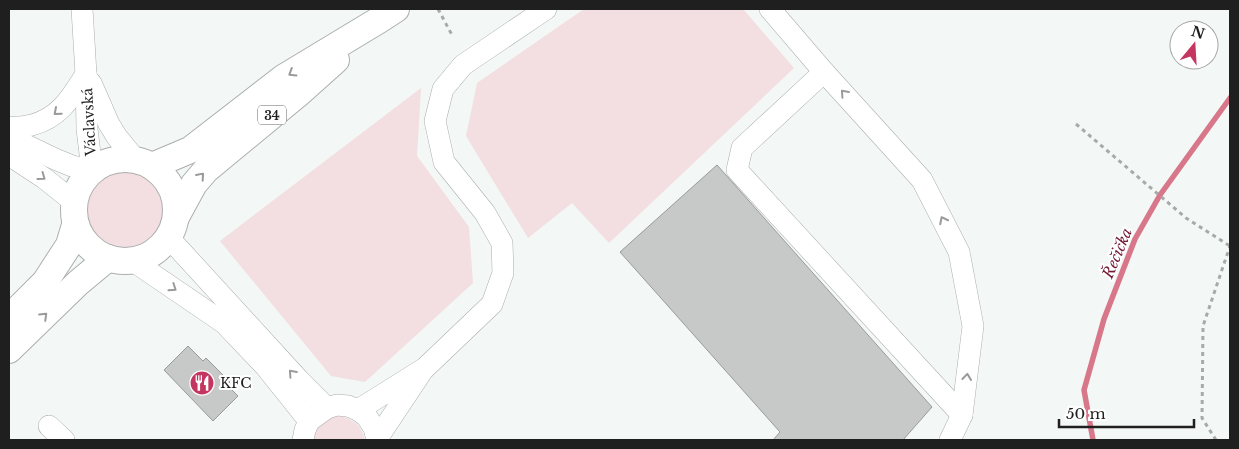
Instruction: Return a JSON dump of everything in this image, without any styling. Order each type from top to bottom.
[{"type":"main road","name":"34","points":[[143,162],[190,150],[283,78],[387,15]]},
{"type":"main road","name":"34","points":[[172,228],[194,184],[206,170],[298,94],[387,15]]},
{"type":"main road","points":[[9,318],[49,276],[69,245],[75,214],[75,194],[82,181],[92,170],[108,161],[126,158],[143,162],[165,177],[174,195],[176,206],[172,228],[161,246],[143,258],[120,259],[96,253],[80,235],[75,214]]},
{"type":"main road","points":[[9,350],[78,283],[120,259]]},
{"type":"street","name":"Václavská","points":[[82,9],[87,130],[92,170]]},
{"type":"street","points":[[358,410],[425,368],[492,304],[503,273],[502,244],[485,212],[444,162],[435,121],[443,90],[463,66],[546,9]]},
{"type":"street","points":[[770,9],[922,180],[959,252],[972,326],[962,416],[950,440]]},
{"type":"street","points":[[824,72],[742,148],[737,170],[962,416]]},
{"type":"street","name":"Václavská","points":[[86,74],[117,137],[143,162]]},
{"type":"street","points":[[9,127],[20,128],[43,122],[56,114],[70,98],[86,74]]},
{"type":"street","points":[[9,137],[72,166],[92,170]]},
{"type":"street","points":[[9,155],[44,178],[75,214]]},
{"type":"street","points":[[172,228],[294,374],[327,408]]},
{"type":"street","points":[[120,259],[224,323],[265,366],[306,431],[327,408],[337,405],[348,406],[358,410],[368,418],[374,428],[377,440]]},
{"type":"street","points":[[377,440],[425,368]]},
{"type":"path","points":[[438,9],[452,36]]},
{"type":"path","points":[[1076,124],[1186,218],[1230,246],[1203,326],[1202,418],[1216,440]]},
{"type":"shaded area","points":[[584,9],[743,9],[794,68],[609,243],[572,203],[528,238],[466,136],[477,83]]},
{"type":"shaded area","points":[[421,88],[417,156],[469,227],[473,283],[365,382],[331,376],[220,241]]},
{"type":"shaded area","points":[[125,170],[140,173],[153,181],[161,194],[164,209],[161,224],[153,237],[140,245],[125,248],[110,245],[97,237],[89,224],[86,209],[89,194],[97,181],[110,173]]},
{"type":"shaded area","points":[[338,415],[356,423],[365,440],[312,440],[320,423],[327,418]]},
{"type":"building","points":[[717,165],[932,407],[903,440],[773,440],[780,432],[620,252]]},
{"type":"building","name":"KFC","points":[[188,346],[203,361],[206,358],[230,382],[227,385],[238,396],[213,421],[164,370]]},
{"type":"waterway","name":"Řečička","points":[[1093,440],[1084,390],[1104,319],[1135,239],[1160,195],[1230,98]]},
{"type":"place","name":"KFC","points":[[202,383]]}]
